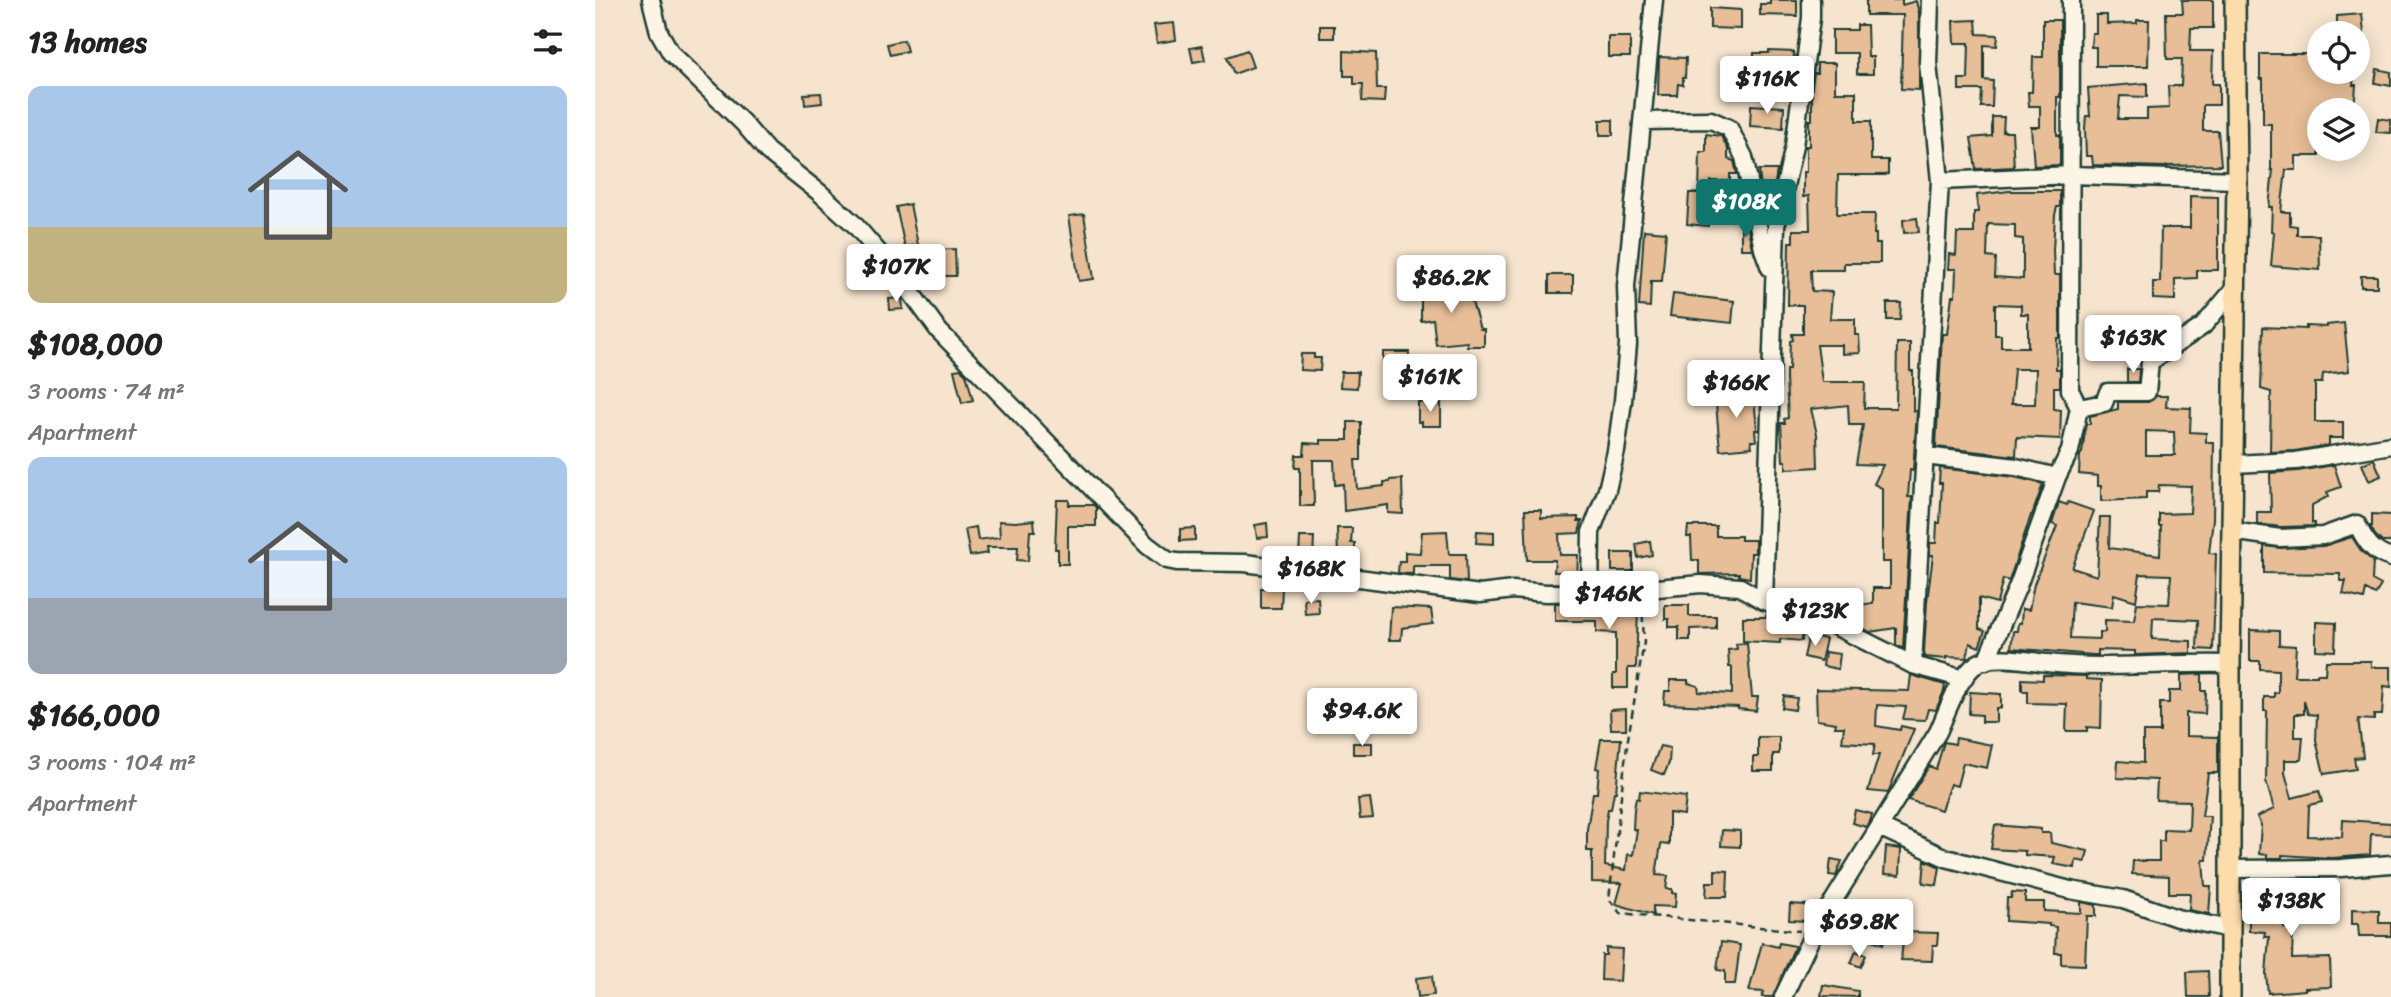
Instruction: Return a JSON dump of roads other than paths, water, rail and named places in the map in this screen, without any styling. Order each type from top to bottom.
[{"type":"main road","points":[[2230,997],[2230,664],[2237,180],[2235,0]]},
{"type":"street","points":[[651,0],[659,32],[671,53],[743,123],[767,151],[855,223],[899,276],[939,331],[1147,545],[1161,556],[1184,563],[1245,563],[1480,594],[1513,590],[1546,593],[1625,591],[1701,584],[1740,587],[1764,601],[1813,615],[1913,665],[1964,679]]},
{"type":"street","points":[[1590,592],[1591,532],[1607,490],[1616,452],[1623,401],[1628,344],[1626,286],[1654,0]]},
{"type":"street","points":[[1764,601],[1776,226],[1794,146],[1811,0]]},
{"type":"street","points":[[1913,665],[1940,181],[1928,63],[1930,0]]},
{"type":"street","points":[[1986,661],[2018,586],[2057,477],[2070,451],[2078,408],[2070,390],[2071,0]]},
{"type":"street","points":[[1643,121],[1711,120],[1729,128],[1744,158],[1763,249],[1773,276]]},
{"type":"street","points":[[1940,181],[2071,176],[2237,180]]},
{"type":"street","points":[[2078,408],[2104,403],[2108,392],[2147,392],[2150,362],[2203,326],[2235,288]]},
{"type":"street","points":[[2233,464],[2296,461],[2391,445]]},
{"type":"street","points":[[1925,456],[2016,467],[2057,477]]},
{"type":"street","points":[[2232,531],[2280,538],[2323,536],[2357,524],[2362,535],[2378,554],[2391,558]]},
{"type":"street","points":[[1783,997],[1814,932],[1938,732],[1964,679],[1979,663],[2001,659],[2076,667],[2230,664]]},
{"type":"street","points":[[1879,827],[1946,858],[2070,890],[2123,899],[2177,918],[2230,929]]},
{"type":"street","points":[[2230,869],[2341,868],[2391,864]]}]
